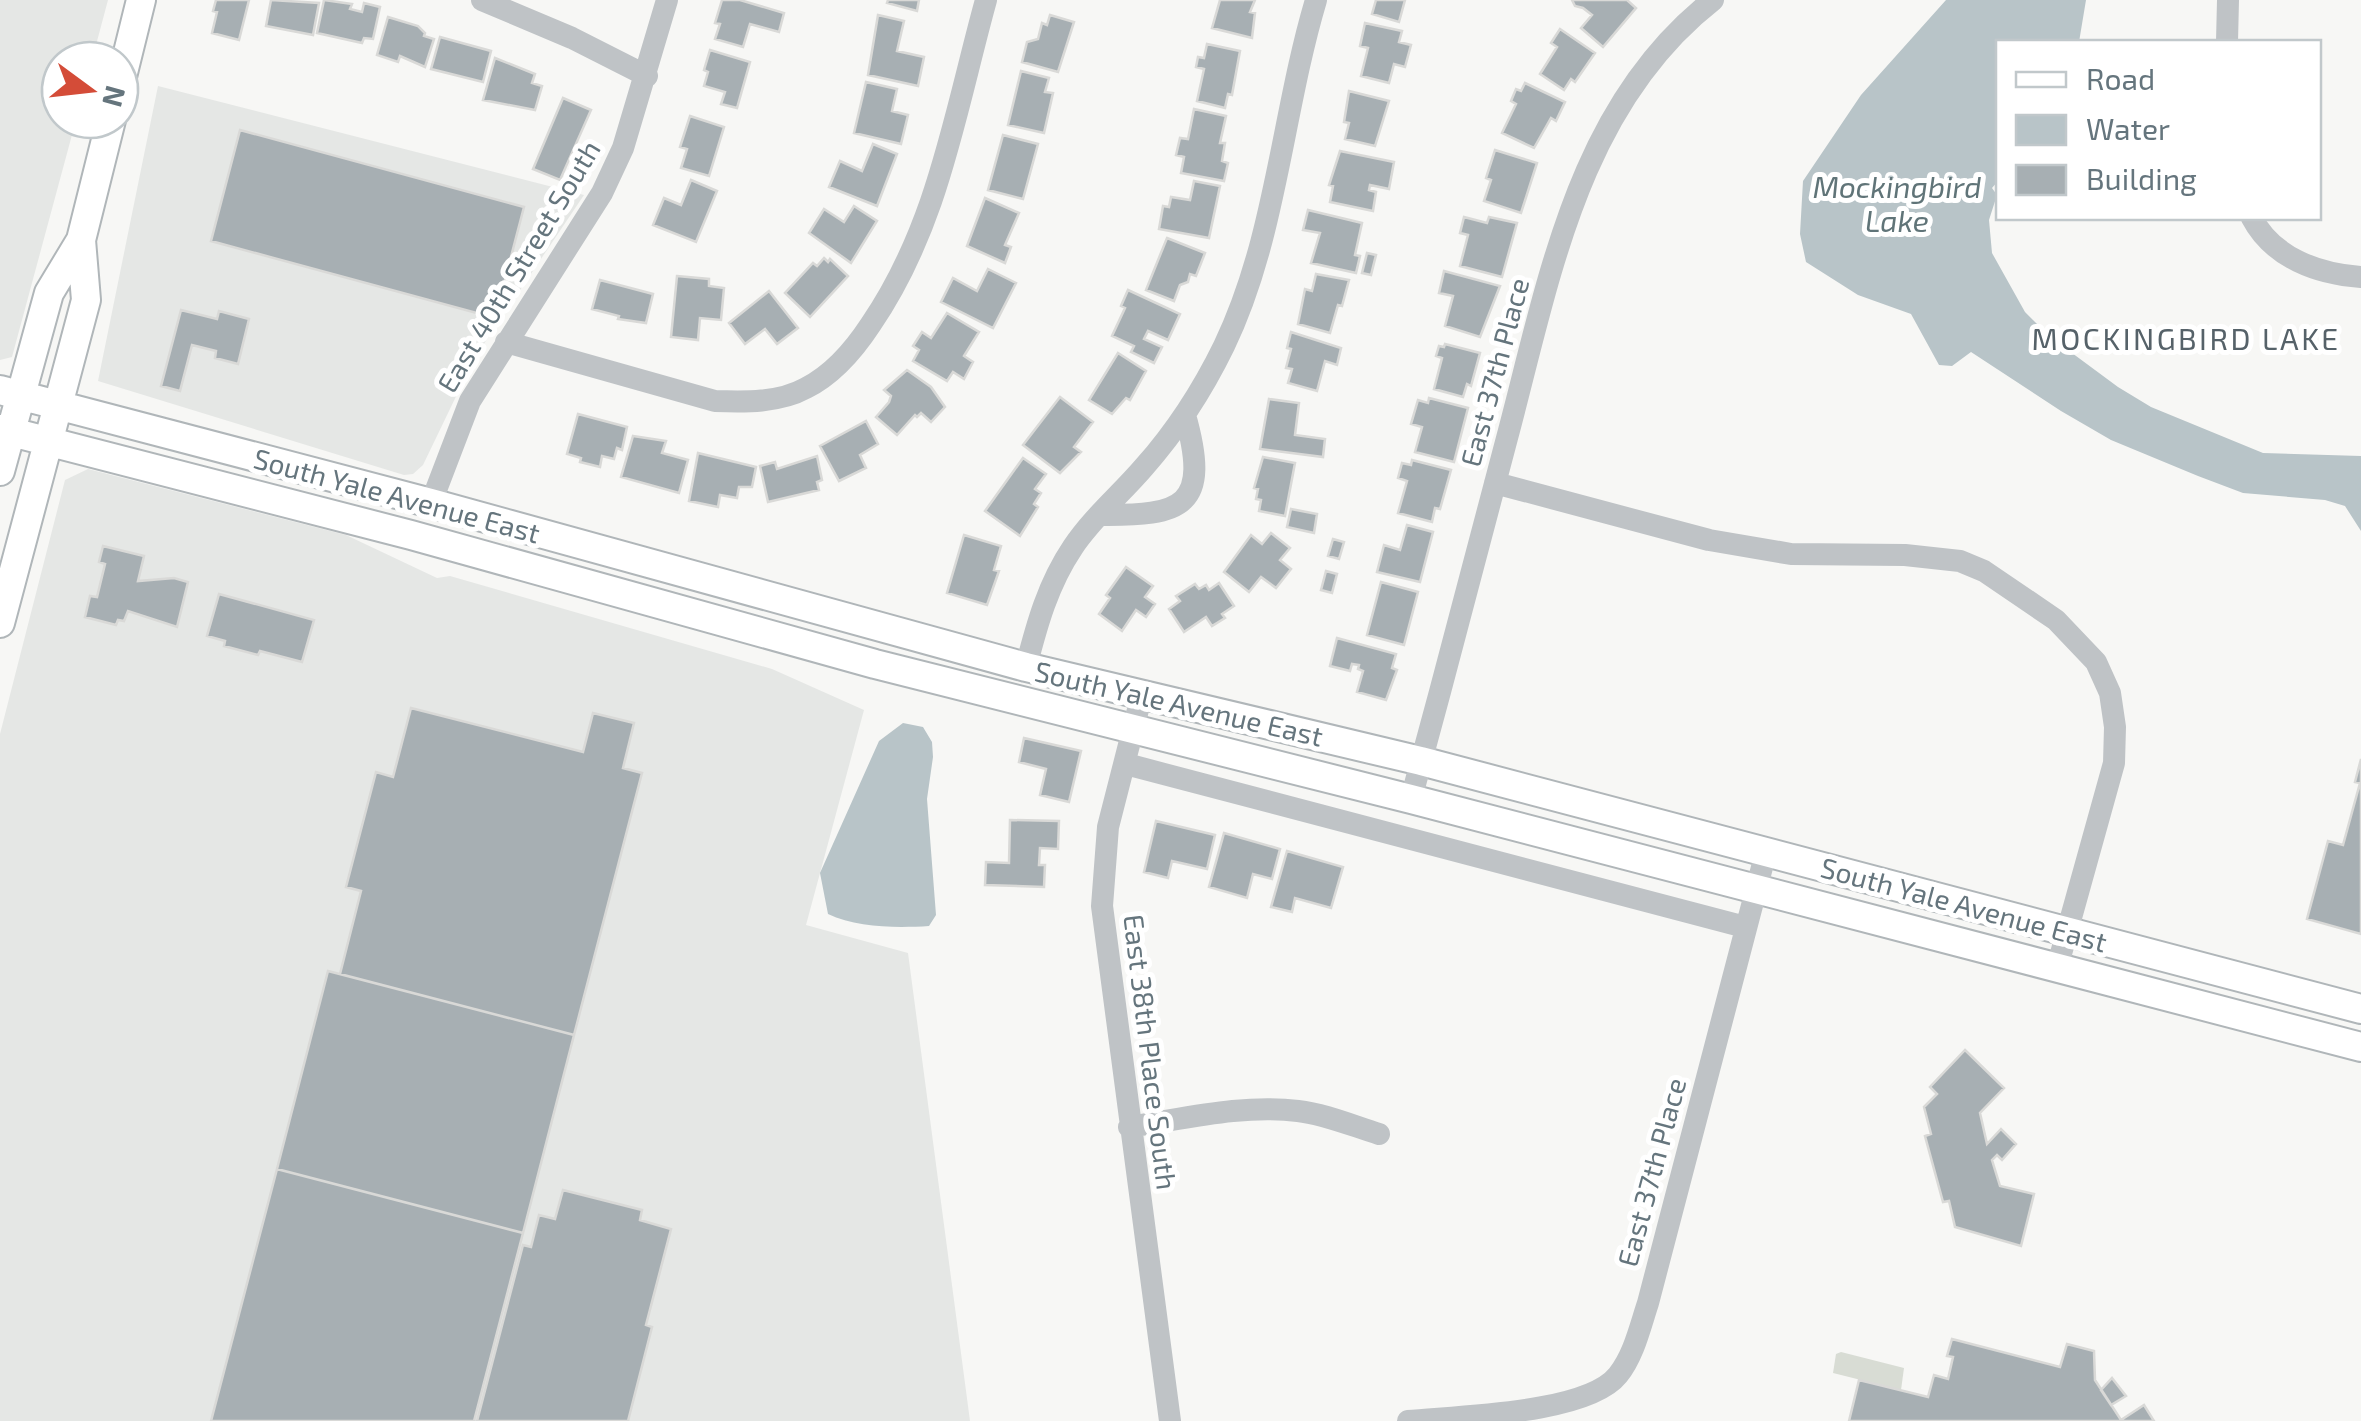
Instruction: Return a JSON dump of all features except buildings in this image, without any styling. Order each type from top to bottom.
[{"type":"main road","points":[[131,40],[141,0]]},
{"type":"main road","points":[[0,622],[86,300],[82,240],[106,140]]},
{"type":"main road","points":[[0,472],[10,392],[49,293],[82,240]]},
{"type":"main road","name":"South Yale Avenue East","points":[[10,392],[1026,667],[1422,761],[2361,1009]]},
{"type":"main road","name":"South Yale Avenue East","points":[[5,431],[411,535],[875,664],[1411,799],[2361,1048]]},
{"type":"street","points":[[482,0],[572,38],[646,76]]},
{"type":"street","name":"East 40th Street South","points":[[431,503],[470,401],[602,193],[624,148],[666,0]]},
{"type":"street","points":[[506,342],[716,400],[750,402],[804,390],[842,362],[889,299],[930,213],[986,0]]},
{"type":"street","points":[[1026,667],[1044,600],[1056,574],[1099,514],[1146,466],[1185,415],[1224,345],[1260,246],[1300,54],[1316,0]]},
{"type":"street","name":"East 37th Place","points":[[1411,799],[1551,274],[1588,161],[1613,113],[1643,70],[1714,0]]},
{"type":"street","points":[[2228,0],[2228,40]]},
{"type":"street","points":[[2253,220],[2282,254],[2312,268],[2361,277]]},
{"type":"street","points":[[1099,514],[1148,516],[1181,503],[1196,468],[1185,415]]},
{"type":"street","points":[[1495,483],[1709,540],[1791,554],[1906,555],[1960,561],[1984,571],[2056,620],[2096,662],[2110,693],[2116,727],[2114,763],[2057,968]]},
{"type":"street","name":"East 38th Place South","points":[[1142,694],[1108,826],[1102,906],[1170,1421]]},
{"type":"street","points":[[1126,764],[1746,927]]},
{"type":"street","name":"East 37th Place","points":[[1408,1421],[1571,1402],[1608,1385],[1626,1362],[1648,1303],[1766,852]]},
{"type":"street","points":[[1129,1127],[1274,1109],[1302,1111],[1380,1134]]},
{"type":"shaded area","points":[[0,0],[108,0],[97,40],[40,40],[40,140],[71,140],[12,357],[0,360]]},
{"type":"shaded area","points":[[158,86],[584,195],[475,357],[423,465],[413,474],[404,475],[98,381]]},
{"type":"shaded area","points":[[88,469],[346,535],[437,578],[450,576],[772,669],[864,710],[806,925],[908,953],[970,1421],[0,1421],[0,734],[65,480]]},
{"type":"shaded area","points":[[1836,1354],[1904,1368],[1901,1390],[1833,1373]]},
{"type":"water","name":"Mockingbird Lake","points":[[1946,0],[2086,0],[2079,40],[1996,40],[1996,183],[1992,188],[1996,198],[1989,220],[1992,253],[2025,312],[2049,336],[2151,407],[2263,453],[2361,456],[2361,531],[2345,506],[2325,500],[2243,493],[2111,440],[1971,352],[1952,366],[1939,365],[1911,314],[1858,295],[1806,262],[1800,234],[1803,181],[1861,95]]},
{"type":"water","points":[[903,723],[923,727],[932,742],[927,799],[936,915],[929,926],[917,927],[839,919],[828,914],[820,873],[879,741]]},
{"type":"district","name":"MOCKINGBIRD LAKE","points":[[2186,338]]}]
